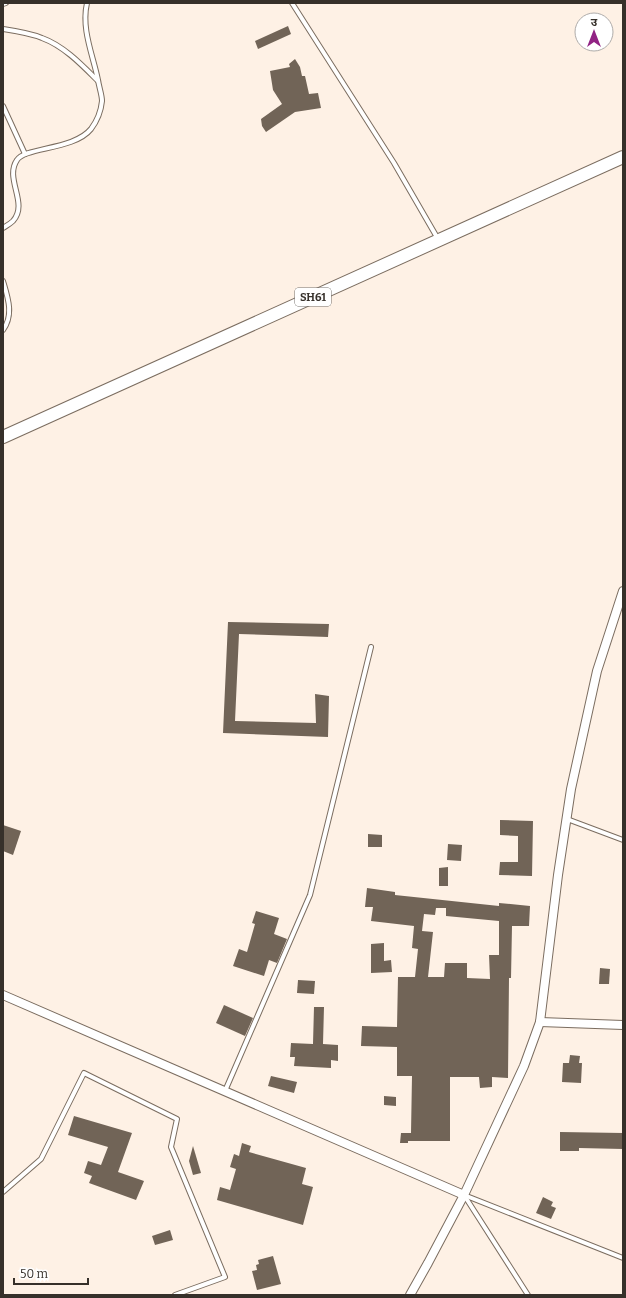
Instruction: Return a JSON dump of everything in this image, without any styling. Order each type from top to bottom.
[{"type":"main road","name":"SH61","points":[[3,437],[623,157]]},
{"type":"street","points":[[410,1295],[464,1195],[524,1066],[540,1022],[558,875],[571,790],[597,671],[623,590]]},
{"type":"street","points":[[3,995],[464,1195]]},
{"type":"street","points":[[540,1022],[623,1025]]},
{"type":"lane","points":[[3,228],[13,221],[17,213],[19,203],[13,177],[17,159],[25,154],[77,141],[90,130],[98,119],[102,101],[86,29],[85,13],[87,3]]},
{"type":"lane","points":[[292,3],[394,163],[438,240]]},
{"type":"lane","points":[[3,29],[25,32],[44,38],[62,49],[80,63],[98,82]]},
{"type":"lane","points":[[3,106],[25,154]]},
{"type":"lane","points":[[3,281],[10,302],[10,313],[7,325],[3,330]]},
{"type":"lane","points":[[225,1091],[310,895],[371,647]]},
{"type":"lane","points":[[567,819],[623,840]]},
{"type":"lane","points":[[3,1192],[41,1159],[84,1073],[178,1119],[171,1147],[225,1277],[175,1295]]},
{"type":"lane","points":[[464,1195],[623,1258]]},
{"type":"lane","points":[[464,1195],[528,1295]]},
{"type":"building","points":[[288,26],[291,34],[258,49],[255,41]]},
{"type":"building","points":[[295,59],[300,67],[302,76],[305,76],[309,94],[318,93],[321,108],[295,112],[266,132],[262,126],[261,119],[282,104],[273,90],[270,71],[290,67],[289,64]]},
{"type":"building","points":[[228,622],[329,624],[328,637],[239,634],[235,721],[316,723],[315,694],[329,696],[328,737],[223,733]]},
{"type":"building","points":[[500,820],[533,821],[532,876],[499,875],[500,862],[518,862],[518,836],[500,835]]},
{"type":"building","points":[[3,825],[21,831],[13,855],[3,851]]},
{"type":"building","points":[[368,834],[382,835],[382,847],[368,847]]},
{"type":"building","points":[[448,844],[462,845],[461,861],[447,860]]},
{"type":"building","points":[[448,867],[448,886],[439,886],[439,868]]},
{"type":"building","points":[[367,888],[395,892],[395,895],[499,906],[499,903],[530,906],[529,926],[512,926],[511,978],[509,978],[508,1078],[492,1077],[492,1087],[480,1088],[479,1077],[450,1077],[450,1141],[408,1141],[408,1143],[400,1143],[401,1133],[411,1133],[412,1076],[397,1076],[397,1047],[361,1046],[362,1026],[397,1027],[398,977],[415,977],[418,949],[412,948],[414,926],[371,921],[373,907],[365,907]],"holes":[[[436,908],[446,908],[446,916],[499,921],[499,955],[489,955],[490,979],[467,978],[467,963],[445,963],[444,977],[428,977],[433,932],[422,931],[424,914],[435,915]]]},
{"type":"building","points":[[256,911],[279,918],[274,934],[287,939],[277,963],[269,960],[264,976],[233,966],[239,949],[247,952],[255,924],[252,923]]},
{"type":"building","points":[[384,943],[384,961],[391,960],[392,972],[371,973],[371,944]]},
{"type":"building","points":[[600,968],[610,969],[609,984],[599,984]]},
{"type":"building","points":[[298,980],[315,981],[314,994],[297,993]]},
{"type":"building","points":[[224,1005],[253,1018],[245,1036],[216,1023]]},
{"type":"building","points":[[314,1007],[324,1007],[323,1044],[338,1045],[338,1061],[331,1060],[331,1068],[294,1066],[295,1057],[290,1057],[291,1043],[313,1044]]},
{"type":"building","points":[[570,1055],[580,1056],[579,1063],[582,1063],[581,1083],[562,1082],[563,1063],[569,1063]]},
{"type":"building","points":[[271,1076],[297,1082],[294,1093],[268,1086]]},
{"type":"building","points":[[384,1096],[396,1097],[396,1106],[384,1105]]},
{"type":"building","points":[[74,1116],[132,1133],[118,1172],[144,1181],[136,1200],[89,1183],[92,1176],[84,1173],[88,1161],[101,1165],[108,1147],[68,1135]]},
{"type":"building","points":[[560,1132],[623,1133],[623,1149],[579,1148],[579,1151],[560,1151]]},
{"type":"building","points":[[242,1143],[251,1146],[249,1152],[306,1168],[302,1184],[313,1187],[303,1225],[217,1200],[220,1187],[230,1190],[236,1169],[230,1167],[234,1154],[239,1156]]},
{"type":"building","points":[[193,1146],[201,1173],[193,1175],[189,1161]]},
{"type":"building","points":[[543,1197],[553,1202],[551,1206],[556,1208],[551,1219],[536,1213]]},
{"type":"building","points":[[170,1230],[173,1240],[155,1245],[152,1236]]},
{"type":"building","points":[[273,1256],[281,1284],[257,1290],[252,1271],[257,1270],[256,1265],[259,1264],[258,1260]]}]
